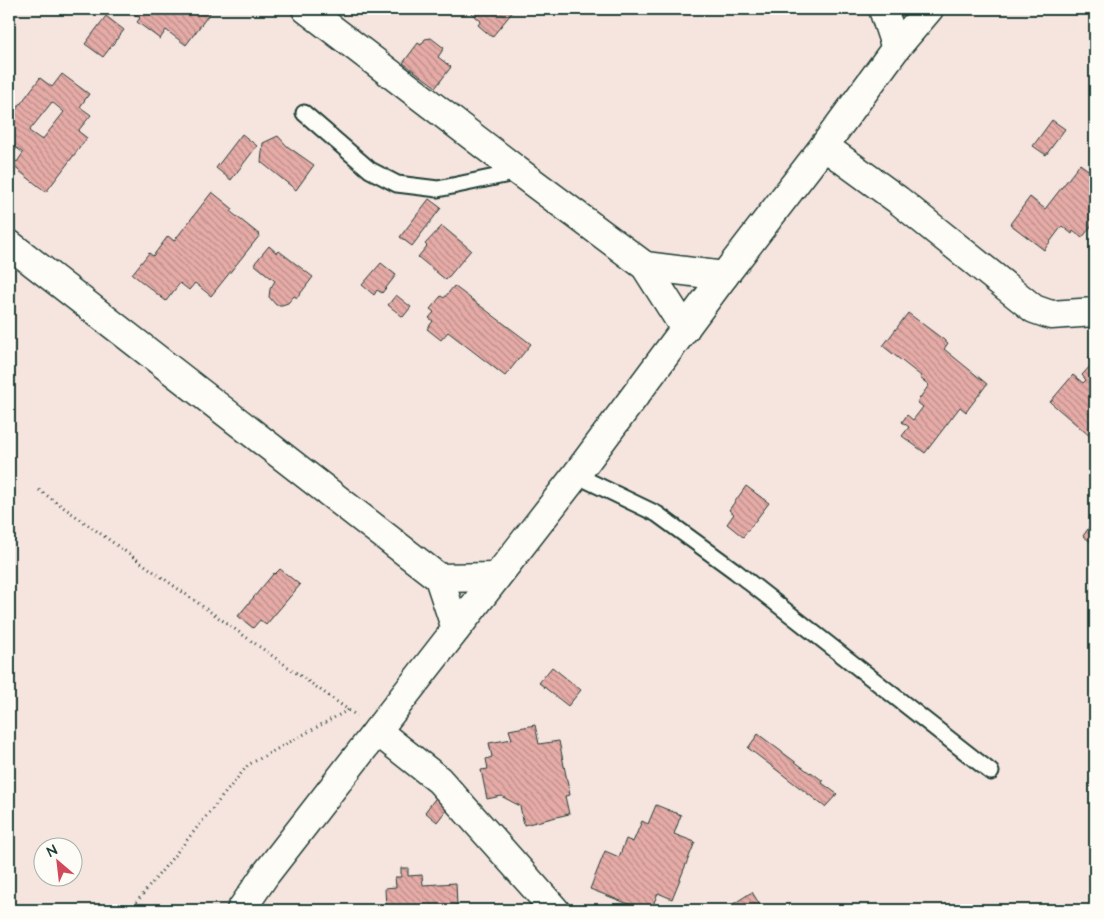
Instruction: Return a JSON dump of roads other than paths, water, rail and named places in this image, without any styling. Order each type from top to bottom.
[{"type":"street","points":[[306,9],[645,266],[685,329]]},
{"type":"street","points":[[883,9],[896,48]]},
{"type":"street","points":[[241,910],[265,875],[576,475],[896,48],[929,9]]},
{"type":"street","points":[[824,146],[898,200],[1034,309],[1051,315],[1095,312]]},
{"type":"street","points":[[9,244],[440,578],[456,628]]},
{"type":"street","points":[[645,266],[724,276]]},
{"type":"street","points":[[440,578],[496,578]]},
{"type":"street","points":[[377,731],[439,780],[555,910]]},
{"type":"street","points":[[224,910],[265,875]]},
{"type":"lane","points":[[304,113],[370,170],[397,184],[438,189],[519,172]]},
{"type":"lane","points":[[576,475],[657,514],[735,571],[991,772]]}]
